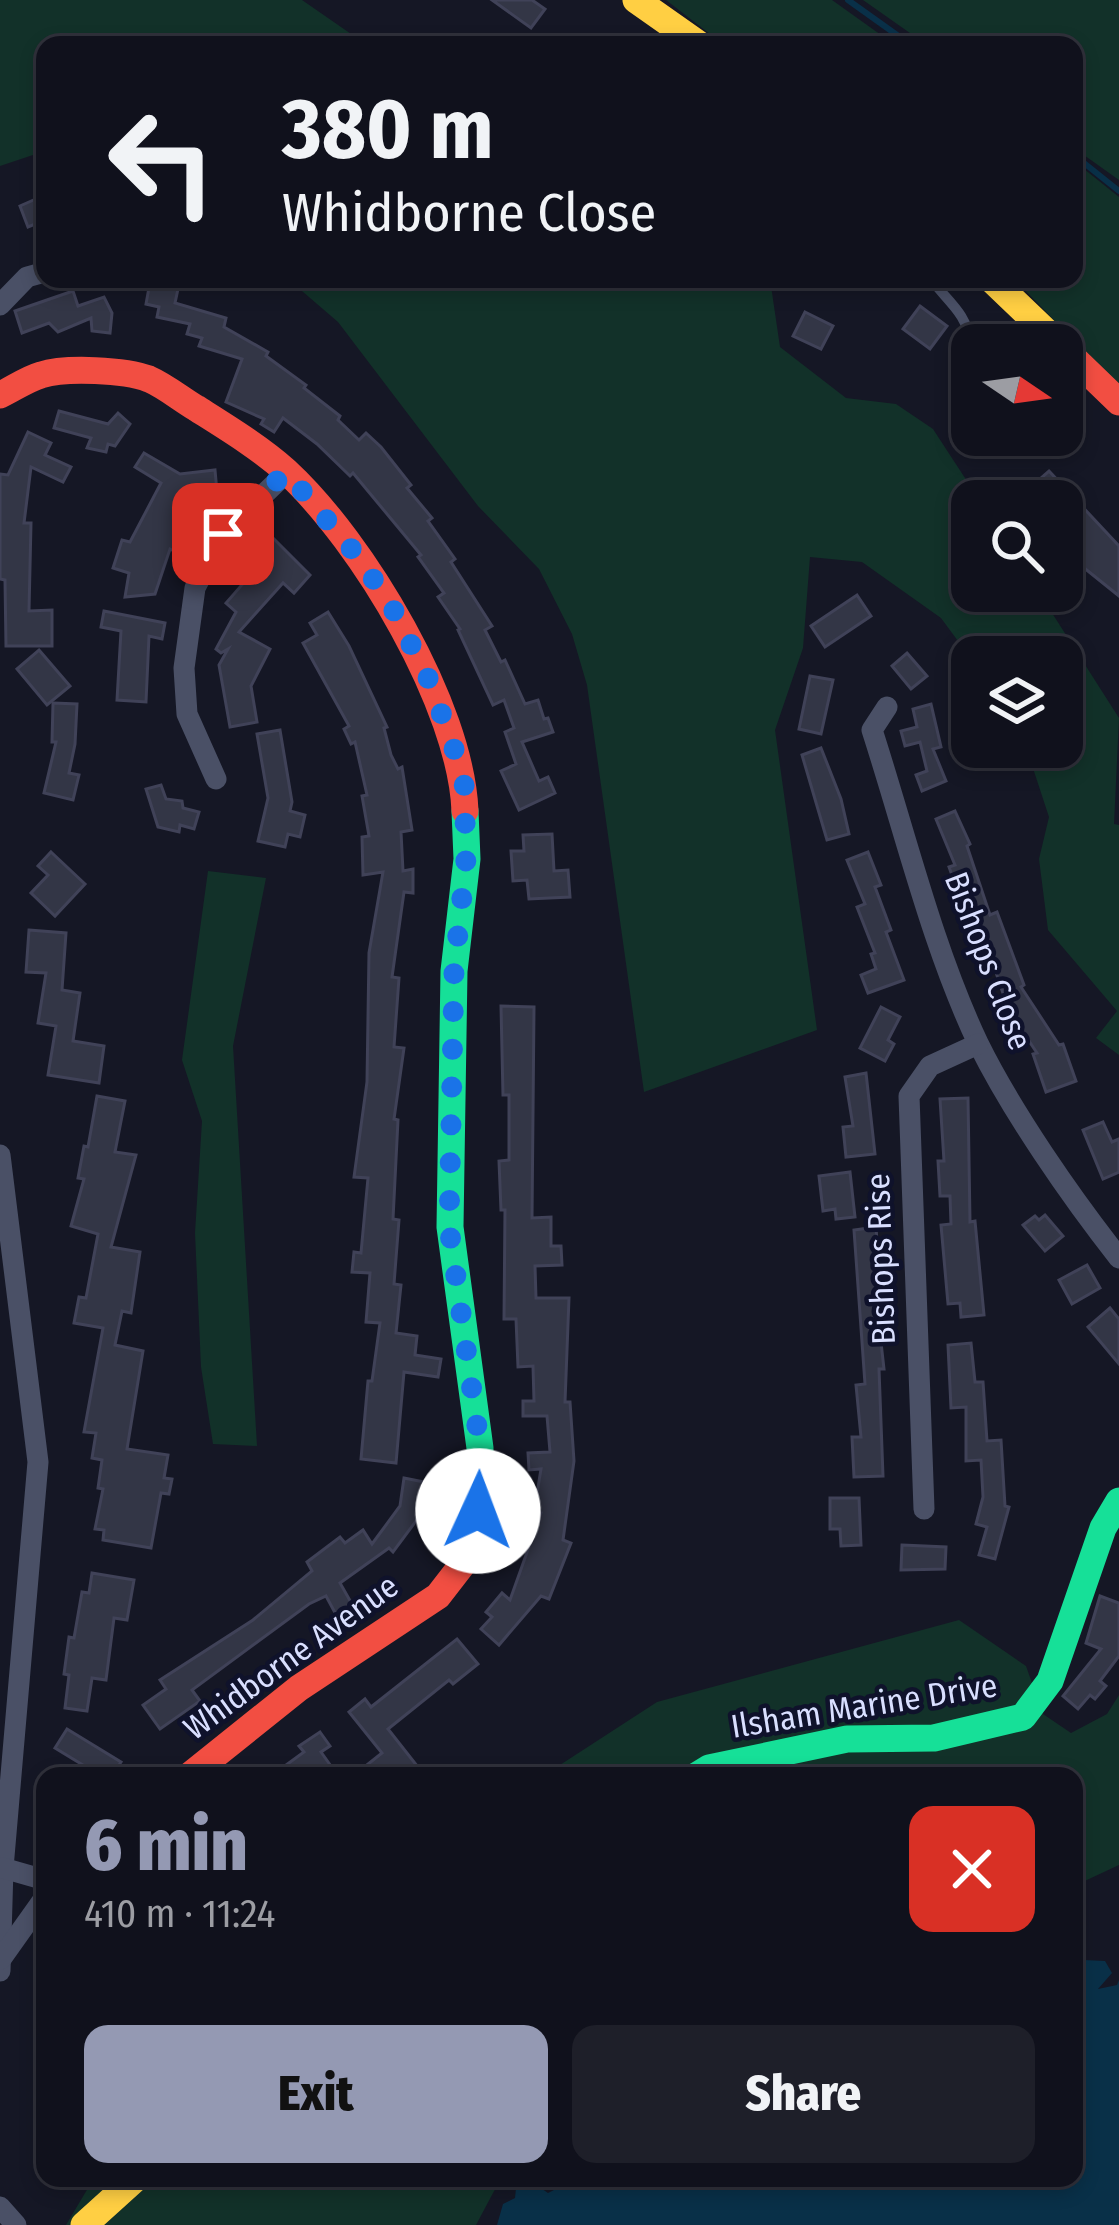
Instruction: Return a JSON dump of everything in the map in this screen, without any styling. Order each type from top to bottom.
[{"type":"street","points":[[636,0],[687,36]]},
{"type":"street","points":[[0,305],[27,277],[36,274]]},
{"type":"street","points":[[1001,288],[1038,324]]},
{"type":"street","points":[[1083,367],[1119,402]]},
{"type":"street","name":"Whidborne Avenue","points":[[0,395],[43,374],[100,371],[149,379],[188,401],[286,472],[360,559],[393,609],[430,682],[464,777],[466,859],[454,971],[449,1227],[480,1448],[478,1511],[462,1565],[438,1596],[299,1688],[200,1767]]},
{"type":"street","points":[[216,779],[187,714],[184,668],[195,588],[223,534],[286,472]]},
{"type":"street","name":"Bishops Close","points":[[887,707],[863,729],[979,1044],[1036,1139],[1119,1258]]},
{"type":"street","name":"Bishops Rise","points":[[924,1509],[909,1096],[930,1066],[979,1044]]},
{"type":"street","points":[[0,1155],[38,1462],[3,1868],[0,1970]]},
{"type":"street","name":"Ilsham Marine Drive","points":[[714,1767],[848,1738],[934,1738],[1023,1717],[1050,1682],[1103,1528],[1119,1501]]},
{"type":"street","points":[[3,1868],[36,1877]]},
{"type":"street","points":[[1,1960],[36,1911]]},
{"type":"street","points":[[84,2225],[126,2187]]},
{"type":"street","points":[[0,2207],[16,2225]]},
{"type":"lane","points":[[939,288],[968,324]]},
{"type":"green space","points":[[0,0],[302,0],[354,36],[36,36],[36,154],[0,166]]},
{"type":"green space","points":[[666,0],[832,0],[882,36],[712,36]]},
{"type":"green space","points":[[863,0],[1119,0],[1119,180],[1083,154],[1083,36],[914,36]]},
{"type":"green space","points":[[1083,168],[1119,197],[1119,387],[1083,350],[1083,324],[1058,324],[1023,288],[1083,288]]},
{"type":"green space","points":[[298,288],[771,288],[780,347],[846,398],[896,404],[933,429],[966,480],[951,480],[951,612],[1051,612],[1067,636],[954,636],[941,618],[862,562],[810,557],[803,648],[775,730],[817,1030],[644,1092],[587,685],[572,634],[539,569],[478,506],[338,322]]},
{"type":"green space","points":[[1083,662],[1119,718],[1114,824],[1119,825],[1119,1055],[1096,1038],[1117,1011],[1048,930],[1039,859],[1049,817],[1033,768],[1083,768]]},
{"type":"green space","points":[[208,871],[266,878],[233,1046],[257,1446],[213,1444],[201,1367],[195,1233],[202,1121],[182,1060]]},
{"type":"green space","points":[[959,1620],[1026,1666],[1043,1714],[1071,1733],[1107,1714],[1119,1695],[1119,1865],[1083,1882],[1083,1767],[557,1767],[657,1702]]},
{"type":"green space","points":[[89,2187],[496,2187],[476,2225],[66,2225]]},
{"type":"water","points":[[1084,1960],[1105,1961],[1112,1973],[1098,1989],[1117,1985],[1119,1980],[1119,2225],[497,2225],[503,2204],[515,2198],[516,2187],[539,2187],[548,2193],[560,2187],[1083,2187]]},
{"type":"building","points":[[492,0],[532,0],[545,9],[531,28]]},
{"type":"building","points":[[36,199],[36,224],[28,227],[20,206]]},
{"type":"building","points":[[149,288],[174,288],[178,289],[175,303],[226,318],[224,327],[268,352],[266,356],[306,385],[359,440],[366,433],[381,447],[411,485],[407,488],[432,518],[428,521],[455,559],[451,562],[492,626],[485,630],[525,704],[538,700],[544,719],[548,718],[553,732],[522,742],[539,781],[548,777],[555,793],[519,810],[501,771],[516,764],[505,732],[514,728],[504,700],[493,705],[460,629],[438,597],[444,593],[418,557],[421,555],[353,473],[350,476],[283,418],[274,432],[261,424],[264,419],[226,402],[242,359],[199,346],[202,338],[187,334],[190,324],[157,317],[159,307],[146,304]]},
{"type":"building","points":[[73,291],[78,306],[104,297],[112,313],[110,333],[92,331],[91,318],[58,332],[49,323],[22,333],[15,311]]},
{"type":"building","points":[[920,306],[947,326],[930,349],[903,329]]},
{"type":"building","points":[[805,312],[833,326],[821,349],[793,336]]},
{"type":"building","points":[[59,411],[108,424],[118,413],[130,424],[115,446],[108,444],[106,452],[87,448],[91,438],[54,428]]},
{"type":"building","points":[[28,432],[51,443],[45,455],[71,467],[63,482],[31,467],[24,523],[31,523],[29,611],[52,610],[52,646],[6,646],[5,580],[0,579],[0,474],[8,475]]},
{"type":"building","points":[[144,453],[180,474],[215,470],[217,492],[200,493],[189,515],[194,518],[176,552],[170,549],[155,594],[125,597],[129,573],[113,568],[122,540],[130,542],[161,483],[135,467]]},
{"type":"building","points":[[1083,507],[1119,546],[1119,596],[1083,567]]},
{"type":"building","points":[[268,533],[310,575],[294,593],[283,583],[239,632],[270,649],[251,686],[257,722],[230,727],[219,665],[228,649],[221,653],[216,649],[236,612],[226,603],[261,563],[250,553]]},
{"type":"building","points":[[857,595],[871,616],[825,647],[811,626]]},
{"type":"building","points":[[104,611],[165,623],[162,639],[149,636],[146,702],[117,700],[121,631],[101,627]]},
{"type":"building","points":[[328,612],[387,727],[391,755],[398,769],[402,767],[412,830],[401,832],[403,871],[413,869],[413,893],[404,892],[392,977],[399,978],[394,1047],[404,1048],[394,1119],[398,1120],[393,1219],[399,1220],[394,1284],[401,1285],[396,1333],[417,1336],[415,1355],[441,1359],[438,1377],[404,1372],[396,1463],[361,1459],[368,1381],[372,1381],[380,1323],[366,1322],[370,1273],[352,1272],[354,1252],[361,1253],[368,1178],[354,1177],[367,1082],[369,953],[383,872],[363,875],[362,837],[369,836],[362,796],[367,795],[355,742],[351,744],[344,729],[349,726],[303,643],[317,635],[310,623]]},
{"type":"building","points":[[39,650],[70,686],[47,705],[17,669]]},
{"type":"building","points":[[907,653],[927,676],[911,689],[892,666]]},
{"type":"building","points":[[810,676],[833,680],[821,734],[799,729]]},
{"type":"building","points":[[53,703],[77,704],[69,773],[79,775],[73,800],[44,793],[56,742],[52,742]]},
{"type":"building","points":[[931,704],[941,747],[933,749],[946,781],[922,791],[916,775],[927,771],[920,742],[905,746],[901,731],[917,727],[913,709]]},
{"type":"building","points":[[280,730],[290,811],[305,815],[300,837],[288,834],[285,847],[258,841],[268,798],[257,734]]},
{"type":"building","points":[[821,748],[849,834],[827,840],[802,755]]},
{"type":"building","points":[[161,785],[166,799],[182,801],[183,808],[199,812],[194,829],[180,825],[179,832],[158,827],[146,789]]},
{"type":"building","points":[[955,811],[970,844],[990,915],[997,912],[1021,987],[1059,1045],[1063,1044],[1076,1081],[1046,1092],[1033,1054],[1037,1053],[1009,1011],[981,928],[972,931],[949,867],[955,865],[936,819]]},
{"type":"building","points":[[552,834],[554,871],[568,870],[570,897],[529,899],[527,880],[513,881],[511,851],[524,851],[523,835]]},
{"type":"building","points":[[51,852],[85,884],[55,916],[31,893],[48,875],[38,866]]},
{"type":"building","points":[[868,852],[881,885],[875,887],[891,930],[886,932],[904,980],[868,993],[861,975],[876,969],[871,954],[875,953],[857,907],[865,904],[847,860]]},
{"type":"building","points":[[29,930],[66,933],[62,990],[80,993],[73,1041],[104,1046],[99,1083],[48,1075],[56,1026],[38,1023],[46,973],[26,972]]},
{"type":"building","points":[[501,1006],[534,1007],[532,1218],[551,1217],[551,1246],[561,1246],[562,1265],[535,1266],[536,1298],[569,1298],[565,1402],[570,1402],[574,1461],[563,1540],[571,1543],[549,1599],[541,1596],[499,1645],[481,1629],[492,1617],[486,1612],[502,1593],[510,1600],[541,1513],[534,1512],[541,1469],[529,1470],[528,1453],[550,1452],[547,1416],[523,1416],[523,1401],[534,1401],[533,1366],[518,1367],[516,1319],[504,1319],[505,1210],[501,1210],[499,1161],[509,1160],[509,1095],[503,1095]]},
{"type":"building","points":[[881,1007],[900,1017],[888,1040],[894,1044],[885,1061],[860,1048]]},
{"type":"building","points":[[866,1073],[875,1154],[846,1157],[843,1127],[853,1126],[845,1077]]},
{"type":"building","points":[[97,1096],[125,1101],[115,1152],[136,1155],[111,1247],[140,1252],[131,1313],[122,1311],[115,1345],[143,1351],[127,1449],[168,1455],[164,1478],[172,1479],[169,1494],[161,1493],[151,1548],[103,1540],[104,1530],[95,1529],[103,1489],[98,1488],[102,1460],[92,1458],[96,1433],[84,1432],[103,1328],[74,1323],[79,1297],[86,1298],[98,1234],[71,1226]]},
{"type":"building","points":[[968,1098],[970,1222],[975,1221],[984,1315],[961,1317],[960,1303],[948,1304],[941,1225],[951,1224],[950,1196],[940,1196],[938,1161],[944,1161],[940,1099]]},
{"type":"building","points":[[1103,1122],[1112,1142],[1119,1139],[1119,1172],[1103,1179],[1083,1130]]},
{"type":"building","points":[[850,1172],[855,1217],[836,1219],[835,1209],[823,1211],[819,1176]]},
{"type":"building","points":[[1045,1215],[1063,1236],[1045,1251],[1023,1225]]},
{"type":"building","points":[[876,1227],[884,1369],[879,1369],[883,1476],[854,1477],[852,1437],[861,1437],[856,1385],[865,1384],[854,1230]]},
{"type":"building","points":[[1087,1265],[1100,1288],[1072,1304],[1059,1280]]},
{"type":"building","points":[[1110,1308],[1119,1319],[1119,1364],[1088,1327]]},
{"type":"building","points":[[971,1343],[975,1382],[983,1382],[987,1441],[1001,1440],[1005,1506],[1009,1507],[995,1559],[979,1555],[987,1527],[976,1524],[983,1497],[981,1460],[966,1461],[966,1407],[951,1408],[948,1345]]},
{"type":"building","points":[[404,1478],[424,1482],[419,1517],[393,1552],[389,1548],[340,1583],[357,1613],[340,1622],[326,1596],[309,1604],[192,1690],[200,1701],[160,1729],[143,1705],[166,1689],[160,1680],[253,1620],[312,1571],[307,1562],[340,1537],[345,1543],[363,1530],[372,1544],[400,1506]]},
{"type":"building","points":[[830,1498],[859,1498],[861,1545],[841,1546],[840,1529],[830,1529]]},
{"type":"building","points":[[902,1545],[946,1547],[945,1569],[901,1570]]},
{"type":"building","points":[[92,1573],[134,1580],[127,1620],[114,1618],[106,1680],[92,1678],[87,1711],[65,1708],[69,1675],[64,1674],[69,1637],[74,1638],[82,1592],[89,1593]]},
{"type":"building","points":[[1100,1596],[1119,1603],[1119,1656],[1100,1681],[1106,1686],[1078,1709],[1063,1696],[1101,1649],[1086,1643]]},
{"type":"building","points":[[457,1639],[478,1664],[453,1684],[449,1680],[388,1729],[418,1767],[364,1767],[382,1753],[349,1712],[365,1699],[371,1707]]},
{"type":"building","points":[[67,1729],[121,1762],[118,1767],[86,1767],[55,1748]]},
{"type":"building","points":[[320,1732],[330,1746],[321,1752],[332,1767],[283,1767],[304,1752],[299,1746]]},
{"type":"waterway","points":[[848,0],[898,36]]},
{"type":"waterway","points":[[1083,162],[1119,191]]},
{"type":"traffic: fast","points":[[465,811],[467,859],[454,971],[450,1227],[480,1448],[479,1491]]},
{"type":"traffic: fast","points":[[714,1767],[847,1739],[934,1738],[1023,1717],[1050,1681],[1103,1528],[1119,1501]]},
{"type":"traffic: slow","points":[[636,0],[687,36]]},
{"type":"traffic: slow","points":[[1000,288],[1038,324]]},
{"type":"traffic: slow","points":[[84,2225],[126,2187]]},
{"type":"traffic: jam","points":[[1083,367],[1119,402]]},
{"type":"traffic: jam","points":[[0,395],[31,379],[65,371],[138,376],[167,389],[286,471],[346,539],[403,628],[446,724],[465,811]]},
{"type":"traffic: jam","points":[[200,1767],[299,1688],[438,1596],[462,1565],[472,1539],[479,1491]]},
{"type":"route","points":[[223,534],[286,472],[360,559],[393,609],[430,682],[464,777],[466,859],[454,971],[449,1227],[480,1448],[478,1511]]}]
